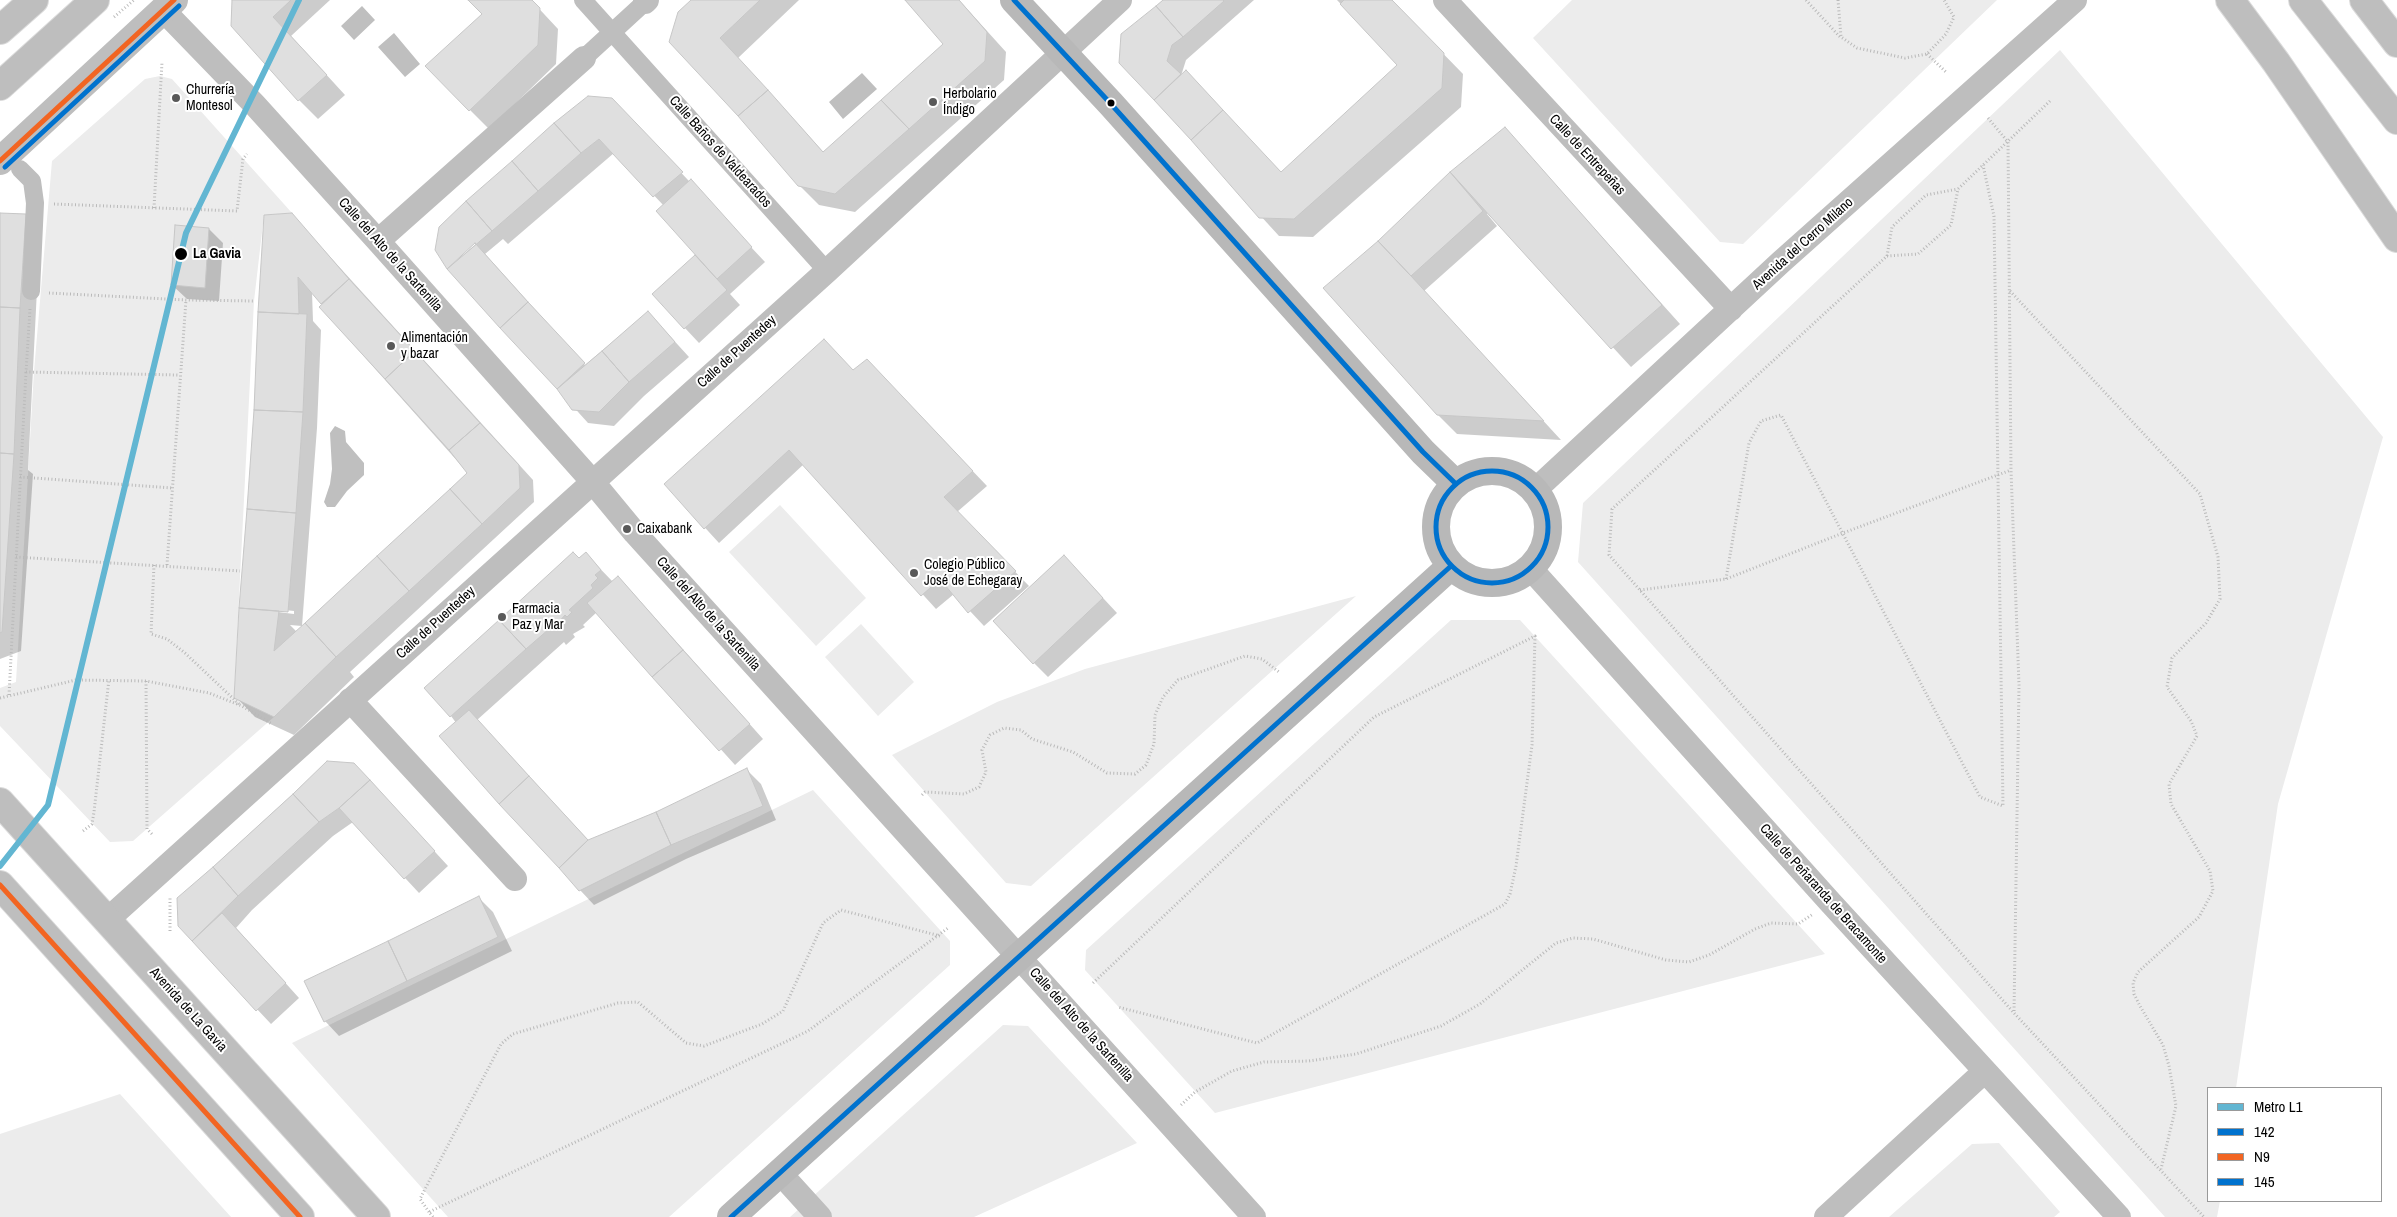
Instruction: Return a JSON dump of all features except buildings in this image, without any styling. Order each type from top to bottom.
[{"type":"main road","points":[[0,30],[34,0]]},
{"type":"main road","points":[[1014,0],[1423,452],[1456,484]]},
{"type":"main road","points":[[2230,0],[2276,62],[2397,238]]},
{"type":"main road","points":[[2302,0],[2397,120]]},
{"type":"main road","points":[[2364,0],[2397,43]]},
{"type":"main road","points":[[10,165],[168,5]]},
{"type":"main road","points":[[0,86],[104,9]]},
{"type":"main road","points":[[2328,32],[2397,131]]},
{"type":"main road","points":[[1496,472],[1510,475],[1523,481],[1534,491],[1544,506],[1549,524],[1547,542],[1541,556],[1531,569],[1515,578],[1496,582],[1480,581],[1464,576],[1452,566],[1441,551],[1436,533],[1437,515],[1444,498],[1456,484],[1468,476],[1496,472]]},
{"type":"main road","points":[[731,1217],[1452,566]]},
{"type":"main road","name":"Avenida de La Gavia","points":[[0,802],[376,1217]]},
{"type":"main road","points":[[0,885],[300,1217]]},
{"type":"street","name":"Calle Baños de Valdearados","points":[[583,0],[827,271]]},
{"type":"street","name":"Calle de Puentedey","points":[[107,920],[827,271],[1120,0]]},
{"type":"street","name":"Calle de Entrepeñas","points":[[1445,0],[1731,309]]},
{"type":"street","name":"Avenida del Cerro Milano","points":[[1534,491],[1731,309],[2075,0]]},
{"type":"street","points":[[378,241],[646,1]]},
{"type":"street","name":"Calle del Alto de la Sartenilla","points":[[168,5],[254,104],[592,481],[641,540],[1254,1217]]},
{"type":"street","points":[[10,165],[32,181],[35,203],[31,292]]},
{"type":"street","name":"Calle de Peñaranda de Bracamonte","points":[[1531,569],[1830,902],[2119,1217]]},
{"type":"street","points":[[350,700],[515,879]]},
{"type":"street","points":[[1826,1217],[1985,1072]]},
{"type":"street","points":[[780,1173],[820,1217]]},
{"type":"path","points":[[104,9],[134,0]]},
{"type":"path","points":[[1806,0],[1840,37],[1858,48],[1905,58],[1927,54],[1946,34],[1954,17],[1944,0]]},
{"type":"path","points":[[1838,0],[1840,37]]},
{"type":"path","points":[[1927,54],[1946,72]]},
{"type":"path","points":[[154,208],[162,62]]},
{"type":"path","points":[[2050,101],[1958,189],[1926,195],[1892,227],[1887,256],[1612,509],[1609,555],[2014,1013],[2204,1217]]},
{"type":"path","points":[[1988,118],[2008,142],[2011,470],[2019,685],[2014,1013]]},
{"type":"path","points":[[35,203],[238,211],[243,159],[247,154]]},
{"type":"path","points":[[1726,580],[1750,443],[1761,421],[1781,415],[1980,797],[2003,806],[1994,216],[1983,165]]},
{"type":"path","points":[[1887,256],[1918,254],[1951,225],[1958,189]]},
{"type":"path","points":[[2010,291],[2200,494],[2218,556],[2220,599],[2206,623],[2172,658],[2168,687],[2191,721],[2197,736],[2169,784],[2171,804],[2210,871],[2213,891],[2199,917],[2138,972],[2133,983],[2134,994],[2162,1045],[2169,1066],[2176,1106],[2161,1169]]},
{"type":"path","points":[[9,695],[31,292],[186,300],[254,301]]},
{"type":"path","points":[[167,565],[179,375],[186,300]]},
{"type":"path","points":[[26,372],[179,375]]},
{"type":"path","points":[[1640,590],[1726,580],[1843,533],[2011,470]]},
{"type":"path","points":[[20,477],[172,488]]},
{"type":"path","points":[[16,557],[167,565],[240,572]]},
{"type":"path","points":[[154,565],[151,634],[167,639],[185,653],[242,706]]},
{"type":"path","points":[[1093,983],[1374,717],[1535,636],[1532,745],[1516,866],[1510,894],[1505,904],[1257,1043],[1118,1007]]},
{"type":"path","points":[[922,795],[925,792],[964,794],[979,787],[986,772],[982,750],[990,735],[1004,728],[1021,730],[1032,739],[1073,752],[1107,772],[1135,774],[1146,764],[1154,744],[1155,716],[1163,697],[1178,680],[1245,656],[1262,659],[1279,672]]},
{"type":"path","points":[[83,831],[92,824],[109,679]]},
{"type":"path","points":[[0,698],[76,680],[146,681],[209,693],[242,706],[272,724]]},
{"type":"path","points":[[146,681],[147,829],[152,834]]},
{"type":"path","points":[[170,896],[170,931]]},
{"type":"path","points":[[1166,1119],[1195,1092],[1232,1071],[1264,1062],[1309,1061],[1356,1054],[1441,1026],[1480,1004],[1556,943],[1573,938],[1593,939],[1666,960],[1689,962],[1708,955],[1755,928],[1771,924],[1798,924],[1830,902]]},
{"type":"path","points":[[433,1217],[420,1199],[501,1044],[512,1034],[618,1002],[638,1002],[686,1043],[704,1046],[762,1024],[782,1011],[822,923],[841,910],[940,936]]},
{"type":"path","points":[[429,1212],[808,1031],[940,936],[948,928]]},
{"type":"shaded area","points":[[1572,0],[1997,0],[1743,244],[1720,242],[1533,38]]},
{"type":"shaded area","points":[[362,6],[375,20],[354,40],[341,26]]},
{"type":"shaded area","points":[[394,33],[420,64],[405,77],[378,47]]},
{"type":"shaded area","points":[[2060,50],[2383,437],[2278,804],[2236,1087],[2207,1087],[2207,1202],[2220,1202],[2217,1217],[2165,1217],[1578,562],[1583,503]]},
{"type":"shaded area","points":[[862,73],[877,89],[843,119],[829,102]]},
{"type":"shaded area","points":[[160,76],[172,79],[292,213],[264,215],[254,301],[234,697],[274,717],[133,841],[110,842],[0,726],[0,688],[16,682],[34,371],[52,161],[145,79]]},
{"type":"shaded area","points":[[335,426],[345,431],[346,442],[364,463],[364,475],[347,491],[335,507],[327,507],[324,502],[330,484],[332,469],[330,433]]},
{"type":"shaded area","points":[[780,505],[866,598],[816,646],[729,552]]},
{"type":"shaded area","points":[[1356,596],[1031,886],[1006,883],[892,755],[997,702],[1085,669]]},
{"type":"shaded area","points":[[1451,620],[1520,620],[1825,954],[1215,1113],[1085,970],[1086,950]]},
{"type":"shaded area","points":[[861,624],[914,682],[878,716],[825,657]]},
{"type":"shaded area","points":[[813,790],[950,941],[950,965],[669,1217],[448,1217],[292,1043]]},
{"type":"shaded area","points":[[1003,1025],[1028,1026],[1137,1143],[974,1217],[790,1217]]},
{"type":"shaded area","points":[[120,1094],[231,1217],[0,1217],[0,1134]]},
{"type":"shaded area","points":[[1999,1143],[2060,1212],[2054,1217],[1889,1217],[1972,1144]]},
{"type":"metro line","name":"L1","points":[[0,866],[48,805],[186,233],[299,0]]},
{"type":"transit line","name":"N9","points":[[0,161],[174,0]]},
{"type":"transit line","name":"142","points":[[1014,0],[1111,104],[1423,452],[1456,484]]},
{"type":"transit line","name":"145","points":[[5,167],[179,6]]},
{"type":"transit line","name":"142","points":[[1492,471],[1503,472],[1513,476],[1531,488],[1543,506],[1547,516],[1548,527],[1547,538],[1543,548],[1531,566],[1513,578],[1503,582],[1492,583],[1481,582],[1471,578],[1453,566],[1441,548],[1437,538],[1436,527],[1437,516],[1441,506],[1453,488],[1471,476],[1481,472],[1492,471]]},
{"type":"transit line","name":"142","points":[[731,1217],[1451,566]]},
{"type":"transit line","name":"N9","points":[[0,885],[300,1217]]},
{"type":"place","name":"Churrería Montesol","points":[[176,98]]},
{"type":"place","name":"Herbolario Índigo","points":[[933,102]]},
{"type":"place","name":"La Gavia","points":[[181,254]]},
{"type":"place","name":"Alimentación y bazar","points":[[391,346]]},
{"type":"place","name":"Caixabank","points":[[627,529]]},
{"type":"place","name":"Colegio Público José de Echegaray","points":[[914,573]]},
{"type":"place","name":"Farmacia Paz y Mar","points":[[502,617]]}]
